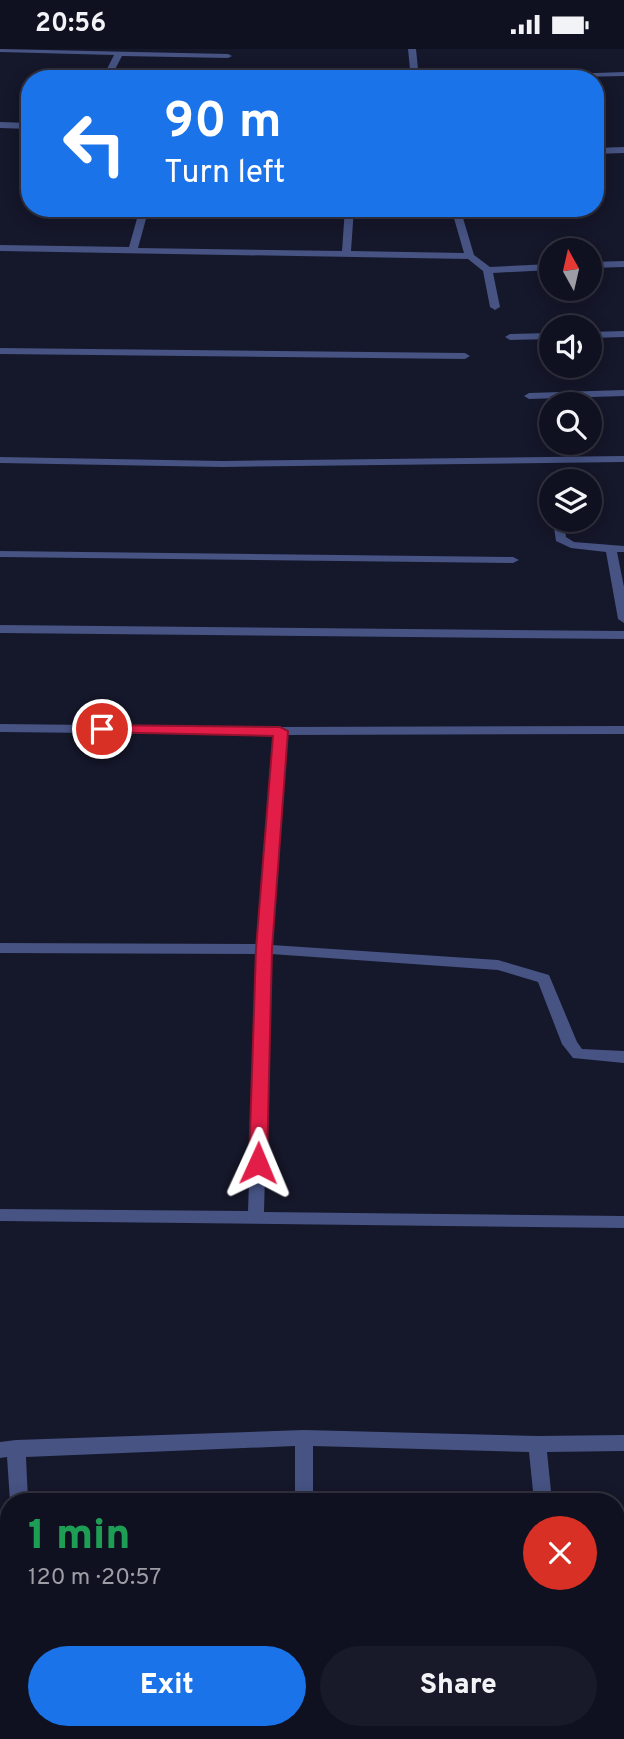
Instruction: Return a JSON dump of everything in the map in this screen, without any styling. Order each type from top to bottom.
[{"type":"street","points":[[412,49],[414,70]]},
{"type":"street","points":[[0,50],[228,56]]},
{"type":"street","points":[[110,70],[119,53]]},
{"type":"street","points":[[604,75],[624,74]]},
{"type":"street","points":[[0,125],[21,126]]},
{"type":"street","points":[[604,150],[624,149]]},
{"type":"street","points":[[133,249],[142,217]]},
{"type":"street","points":[[346,254],[349,217]]},
{"type":"street","points":[[457,217],[470,256],[488,270],[539,268]]},
{"type":"street","points":[[0,248],[470,256]]},
{"type":"street","points":[[602,265],[624,264]]},
{"type":"street","points":[[488,270],[495,307]]},
{"type":"street","points":[[602,335],[624,334]]},
{"type":"street","points":[[510,337],[539,336]]},
{"type":"street","points":[[0,351],[465,356]]},
{"type":"street","points":[[529,396],[624,393]]},
{"type":"street","points":[[0,460],[223,464],[624,459]]},
{"type":"street","points":[[560,532],[560,539],[571,545],[624,549]]},
{"type":"street","points":[[611,549],[624,619]]},
{"type":"street","points":[[0,554],[513,560]]},
{"type":"street","points":[[0,629],[624,635]]},
{"type":"street","points":[[0,728],[280,731],[624,730]]},
{"type":"street","points":[[256,1217],[264,949],[280,731]]},
{"type":"street","points":[[0,948],[264,949],[498,965],[544,979],[570,1044],[578,1054],[624,1057]]},
{"type":"street","points":[[0,1215],[624,1222]]},
{"type":"street","points":[[304,1438],[304,1493]]},
{"type":"street","points":[[17,1493],[8,1449],[304,1438],[537,1444],[624,1443]]},
{"type":"street","points":[[537,1444],[542,1493]]},
{"type":"route","points":[[102,729],[280,731],[264,949],[258,1163]]}]
